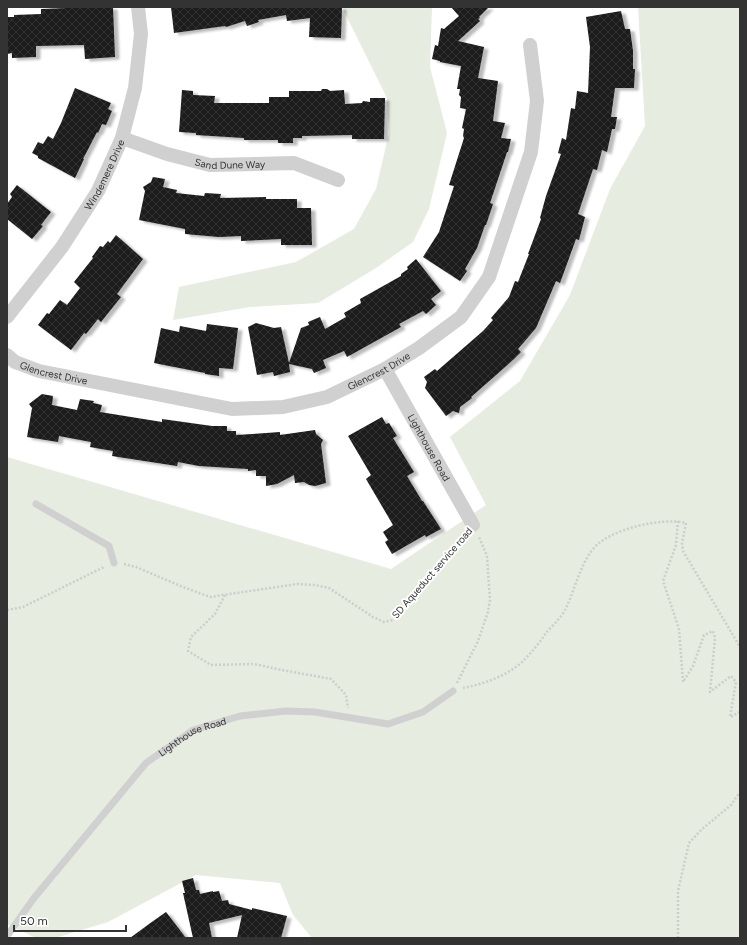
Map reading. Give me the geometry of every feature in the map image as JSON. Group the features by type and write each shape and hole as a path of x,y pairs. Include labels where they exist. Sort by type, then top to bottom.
{"street":[{"name":"Windemere Drive","path":"7,317 62,247 98,191 122,138 135,88 141,34 138,7"},
{"name":"Glencrest Drive","path":"7,356 15,362 39,371 232,409 282,407 327,398 385,369 419,348 461,317 489,277 531,152 537,101 530,45"},
{"name":"Sand Dune Way","path":"122,138 167,154 210,165 294,163 338,180"},
{"name":"Lighthouse Road","path":"385,369 473,525"}],"lane":[{"path":"36,504 109,546 114,563"},
{"name":"Lighthouse Road","path":"7,936 34,898 146,763 193,730 240,716 286,711 315,712 388,724 423,712 453,690"}],"path":[{"path":"678,521 676,546 662,581 679,629 683,682 693,666 704,635 713,631 715,638 710,692 731,676 736,682 730,717 740,712"},
{"path":"453,690 475,686 509,672 525,660 565,610 582,567 594,548 607,538 642,524 678,521 686,523 682,543 683,551 740,647"},
{"name":"SD Aqueduct service road","path":"114,563 136,567 210,597 297,584 315,585 329,588 373,617 384,622 393,620 438,564 473,525 487,556 490,600 488,612 478,641 453,690"},
{"path":"7,610 23,607 76,580 114,563"},
{"path":"225,595 215,614 191,637 188,651 211,665 254,664 331,679 346,695 349,718"},
{"path":"678,938 678,891 689,843 701,830 731,805 740,792"}],"shaded area":[{"path":"342,7 432,7 430,67 447,133 429,209 413,242 376,268 318,303 250,307 173,320 179,287 296,262 354,229 376,189 389,133 387,98"},
{"path":"638,7 740,7 740,938 312,938 293,915 280,883 196,875 108,922 55,938 36,938 7,924 7,457 391,569 486,505 450,437 520,381 570,295 610,189 645,126"}],"building":[{"path":"113,7 115,57 85,59 84,45 36,46 36,57 12,58 12,53 7,54 7,17 14,17 14,15 41,14 41,9"},
{"path":"171,7 342,7 341,38 309,37 310,18 287,21 286,15 258,20 259,22 247,26 245,21 226,27 174,33"},
{"path":"451,7 489,7 479,17 480,18 478,19 480,21 458,41 484,47 478,78 498,81 493,121 505,123 501,138 511,139 508,152 490,203 493,204 486,225 477,248 465,269 467,271 460,281 423,257 439,232 454,186 449,185 464,138 464,129 462,128 466,109 460,108 460,89 457,89 461,66 432,59 435,45 438,46 441,28 444,29 459,16"},
{"path":"621,11 625,29 630,29 633,51 633,69 635,69 634,88 615,88 611,117 617,117 615,129 612,129 607,152 602,150 597,170 593,169 578,214 585,217 579,240 576,239 560,283 556,281 536,328 518,349 521,352 471,397 472,398 460,407 459,413 453,411 446,416 425,388 427,382 424,377 435,369 437,371 483,331 493,320 491,318 509,297 515,281 518,282 541,219 546,196 561,154 558,153 562,138 566,140 571,108 575,109 577,91 588,93 590,47 586,17"},
{"path":"75,88 111,103 108,109 112,111 106,125 102,124 98,133 97,132 75,178 38,158 38,156 32,153 38,142 43,144 48,136 53,139"},
{"path":"322,89 327,89 330,91 344,90 345,104 362,103 363,101 370,102 370,98 385,98 384,139 352,139 352,135 302,136 302,138 293,138 293,143 278,143 278,140 244,140 244,138 196,135 196,133 179,132 182,90 193,91 193,95 215,96 214,103 269,103 269,97 289,97 289,91 321,91"},
{"path":"153,177 165,179 163,187 177,190 176,193 204,196 205,193 221,194 220,198 266,197 266,199 297,199 297,208 311,208 312,245 281,245 281,239 241,241 241,236 219,237 185,234 185,229 139,220 145,191 143,187 151,182"},
{"path":"17,185 51,212 41,225 43,226 32,239 7,219 7,204 12,197 10,194"},
{"path":"116,235 143,259 117,294 121,297 101,322 98,319 86,334 84,333 71,350 38,325 60,300 67,305 80,288 74,282 93,258 92,257 100,246 103,247 108,241 110,243"},
{"path":"416,259 441,291 431,299 436,305 426,314 423,311 399,324 401,327 347,357 344,351 323,360 326,368 314,373 312,369 289,364 290,372 274,376 273,372 257,375 248,327 256,323 274,328 281,327 289,363 301,328 309,325 308,322 320,317 325,329 346,317 344,313 361,303 360,299 401,276 401,274 408,269 407,267"},
{"path":"207,324 238,328 233,369 219,368 219,376 154,363 161,328 179,332 180,326 206,331"},
{"path":"42,394 53,396 52,405 77,410 80,399 94,401 93,403 102,405 100,412 162,422 162,419 212,426 227,426 227,431 236,431 236,435 280,432 280,435 315,430 316,434 323,440 321,444 326,483 315,486 304,482 295,483 294,475 277,484 266,486 266,476 256,476 256,470 248,471 248,469 199,466 178,462 177,466 112,456 113,451 90,447 91,442 59,436 58,442 27,437 32,408 29,404"},
{"path":"382,417 386,424 389,423 397,436 393,438 414,472 407,476 441,529 426,537 425,535 392,554 385,542 388,540 383,532 393,525 366,479 371,475 348,436"},
{"path":"193,878 196,890 199,890 200,894 219,891 222,901 228,900 229,904 252,910 252,908 287,916 281,938 237,938 242,915 209,923 212,938 193,938 183,893 185,893 182,881"},
{"path":"166,912 186,938 130,938 149,924"}]}
